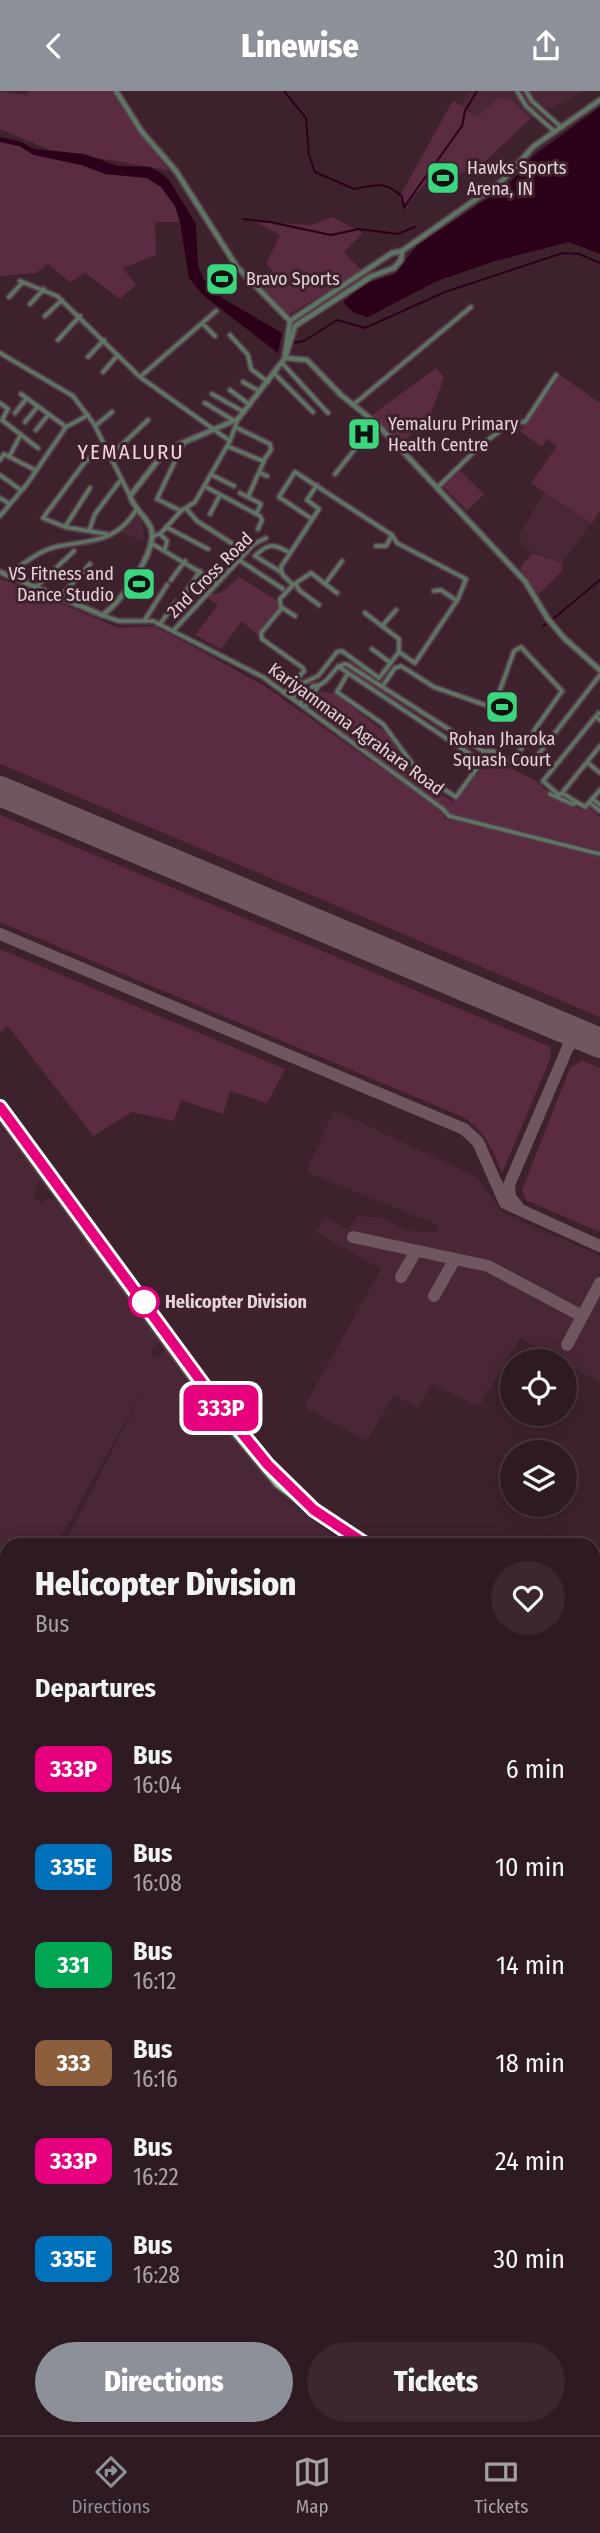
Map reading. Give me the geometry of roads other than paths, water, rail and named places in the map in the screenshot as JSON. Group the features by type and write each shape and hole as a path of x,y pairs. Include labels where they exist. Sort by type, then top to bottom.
{"main road":[{"path":"0,1107 212,1401 282,1482 314,1510 356,1538"},
{"path":"0,1116 277,1485 348,1538"}],"street":[{"path":"116,91 142,132 176,171 237,267 290,321 291,327 284,356 268,382 237,420 184,440 166,450 130,496"},
{"path":"517,91 526,106 556,133"},
{"path":"526,91 532,101 563,128"},
{"path":"290,321 392,253 402,251 502,181 534,146 600,100"},
{"path":"291,327 372,276 394,268 401,260 402,251"},
{"path":"9,297 22,281 44,289 62,300 141,377 230,441"},
{"path":"30,304 44,289"},
{"path":"45,316 62,300"},
{"path":"353,405 471,307"},
{"path":"141,377 216,311"},
{"path":"58,340 80,316"},
{"path":"202,322 215,337"},
{"path":"230,335 248,355 251,369 268,382"},
{"path":"88,357 104,340"},
{"path":"0,353 73,396 88,415 105,445 120,481 152,530 138,573 119,601 102,615"},
{"path":"103,372 118,355"},
{"path":"284,356 307,361 376,423 526,581 548,619 600,673 534,760"},
{"path":"284,356 328,413"},
{"path":"274,373 313,412"},
{"path":"438,487 481,445 512,422 524,422 556,375"},
{"path":"243,382 260,392"},
{"path":"230,390 250,405"},
{"path":"22,394 66,427"},
{"path":"212,394 244,412"},
{"path":"15,413 27,398"},
{"path":"0,403 8,409 1,422 38,448"},
{"path":"205,403 237,420"},
{"path":"25,422 38,405"},
{"path":"94,426 111,412"},
{"path":"36,430 49,414"},
{"path":"0,516 2,510 22,491 66,427 88,415"},
{"path":"110,456 148,420"},
{"path":"151,539 160,534 181,510 195,502 206,487 237,428 237,420"},
{"path":"335,474 376,423"},
{"path":"237,428 270,444 271,450 248,497"},
{"path":"9,457 21,434"},
{"path":"181,510 157,498 184,440"},
{"path":"105,445 85,462 43,517 65,527 107,534"},
{"path":"227,446 264,461"},
{"path":"0,460 4,454 35,470"},
{"path":"259,472 267,476"},
{"path":"312,519 279,496 295,472 392,535 397,543 466,579 457,601 415,663 399,652"},
{"path":"0,475 22,491"},
{"path":"212,475 234,486"},
{"path":"89,531 104,501 120,481"},
{"path":"281,572 290,553 319,509 307,500 317,485"},
{"path":"206,487 256,514 262,520 258,529"},
{"path":"65,527 90,488"},
{"path":"240,493 261,505 256,514"},
{"path":"210,514 220,495"},
{"path":"0,498 10,504"},
{"path":"186,508 197,521 236,546"},
{"path":"7,575 43,552 95,542 125,527 137,509"},
{"path":"166,527 208,549"},
{"path":"160,534 167,541 165,549"},
{"path":"376,546 386,546 392,535"},
{"name":"2nd Cross Road","path":"173,631 254,544 267,538"},
{"path":"151,539 218,583"},
{"path":"290,553 273,544 266,545 256,556 281,572 319,605"},
{"path":"35,588 74,551"},
{"path":"239,560 283,589"},
{"path":"171,580 185,561"},
{"path":"325,584 342,561"},
{"path":"58,598 90,564"},
{"path":"186,592 200,571"},
{"name":"Kariyammana Agrahara Road","path":"0,572 119,621 160,624 263,677 452,817 600,854"},
{"path":"284,693 298,679 303,668 261,636 281,607 280,599 307,573 337,593"},
{"path":"144,621 167,585"},
{"path":"434,591 441,590 457,601"},
{"path":"160,624 176,602"},
{"path":"281,607 295,616"},
{"path":"382,627 396,610"},
{"path":"293,698 301,684 318,676 337,652 342,651 379,678 399,652 399,639 365,613"},
{"path":"338,666 348,665 382,687 483,751 493,751 512,762 562,691 521,647 514,651 495,704 491,707 434,687 401,666 395,668 382,687"},
{"path":"372,649 391,663"},
{"path":"338,666 479,760 480,764 456,797 420,774 383,724 337,692 348,673"},
{"path":"300,704 313,686 327,683 338,666"},
{"path":"298,679 301,684"},
{"path":"306,707 319,685"},
{"path":"600,719 596,716 544,781 559,795 562,793 584,807 600,790"},
{"path":"562,793 600,746"},
{"path":"587,762 600,773"},
{"path":"551,794 572,804 576,803"},
{"path":"591,801 600,805"},
{"path":"591,801 600,811"}],"waterway":[{"path":"284,91 306,118 309,155 315,172 354,189 379,185 390,188 402,197 404,208"},
{"path":"404,207 462,126 465,111 477,91"},
{"path":"243,219 331,235 359,229 398,234 415,227"},
{"path":"293,343 304,341 337,320 365,328 445,292 563,253 579,254 600,263"},
{"path":"553,619 600,580"}],"place":[{"name":"Hawks Sports Arena, IN","path":"443,178"},
{"name":"Bravo Sports","path":"222,279"},
{"name":"Yemaluru Primary Health Centre","path":"364,434"},
{"name":"VS Fitness and Dance Studio","path":"139,584"},
{"name":"Rohan Jharoka Squash Court","path":"502,707"},
{"name":"Helicopter Division","path":"144,1302"}],"district":[{"name":"YEMALURU","path":"131,452"}]}
